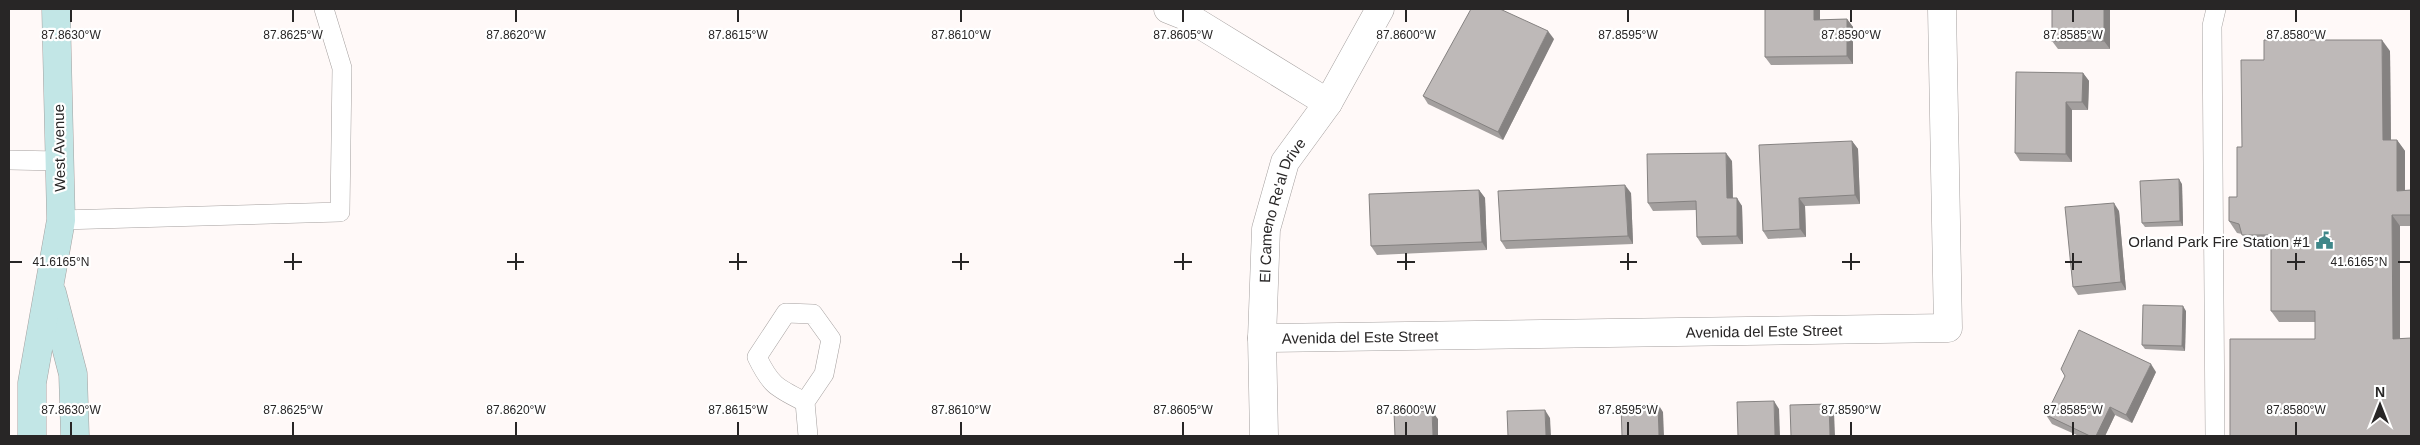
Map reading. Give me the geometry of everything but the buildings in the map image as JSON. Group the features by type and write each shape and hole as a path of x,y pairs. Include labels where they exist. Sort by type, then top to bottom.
{"street":[{"name":"West Avenue","path":"32,436 32,383 61,220 56,9"},
{"path":"1168,9 1188,17 1328,103"},
{"name":"El Cameno Re'al Drive","path":"1264,436 1262,338 1266,229 1285,162 1328,103 1380,9"},
{"name":"Avenida del Este Street","path":"1262,338 1948,328 1942,9"},
{"name":"West Avenue","path":"50,287 73,374 75,436"}],"lane":[{"path":"61,220 340,212 342,68 324,9"},
{"path":"2215,436 2212,26 2216,9"},
{"path":"9,160 59,161"},
{"path":"805,402 768,380 757,356 786,313 813,314 831,339 824,374 805,402 808,436"}],"place":[{"name":"Orland Park Fire Station #1","path":"2324,241"}]}
